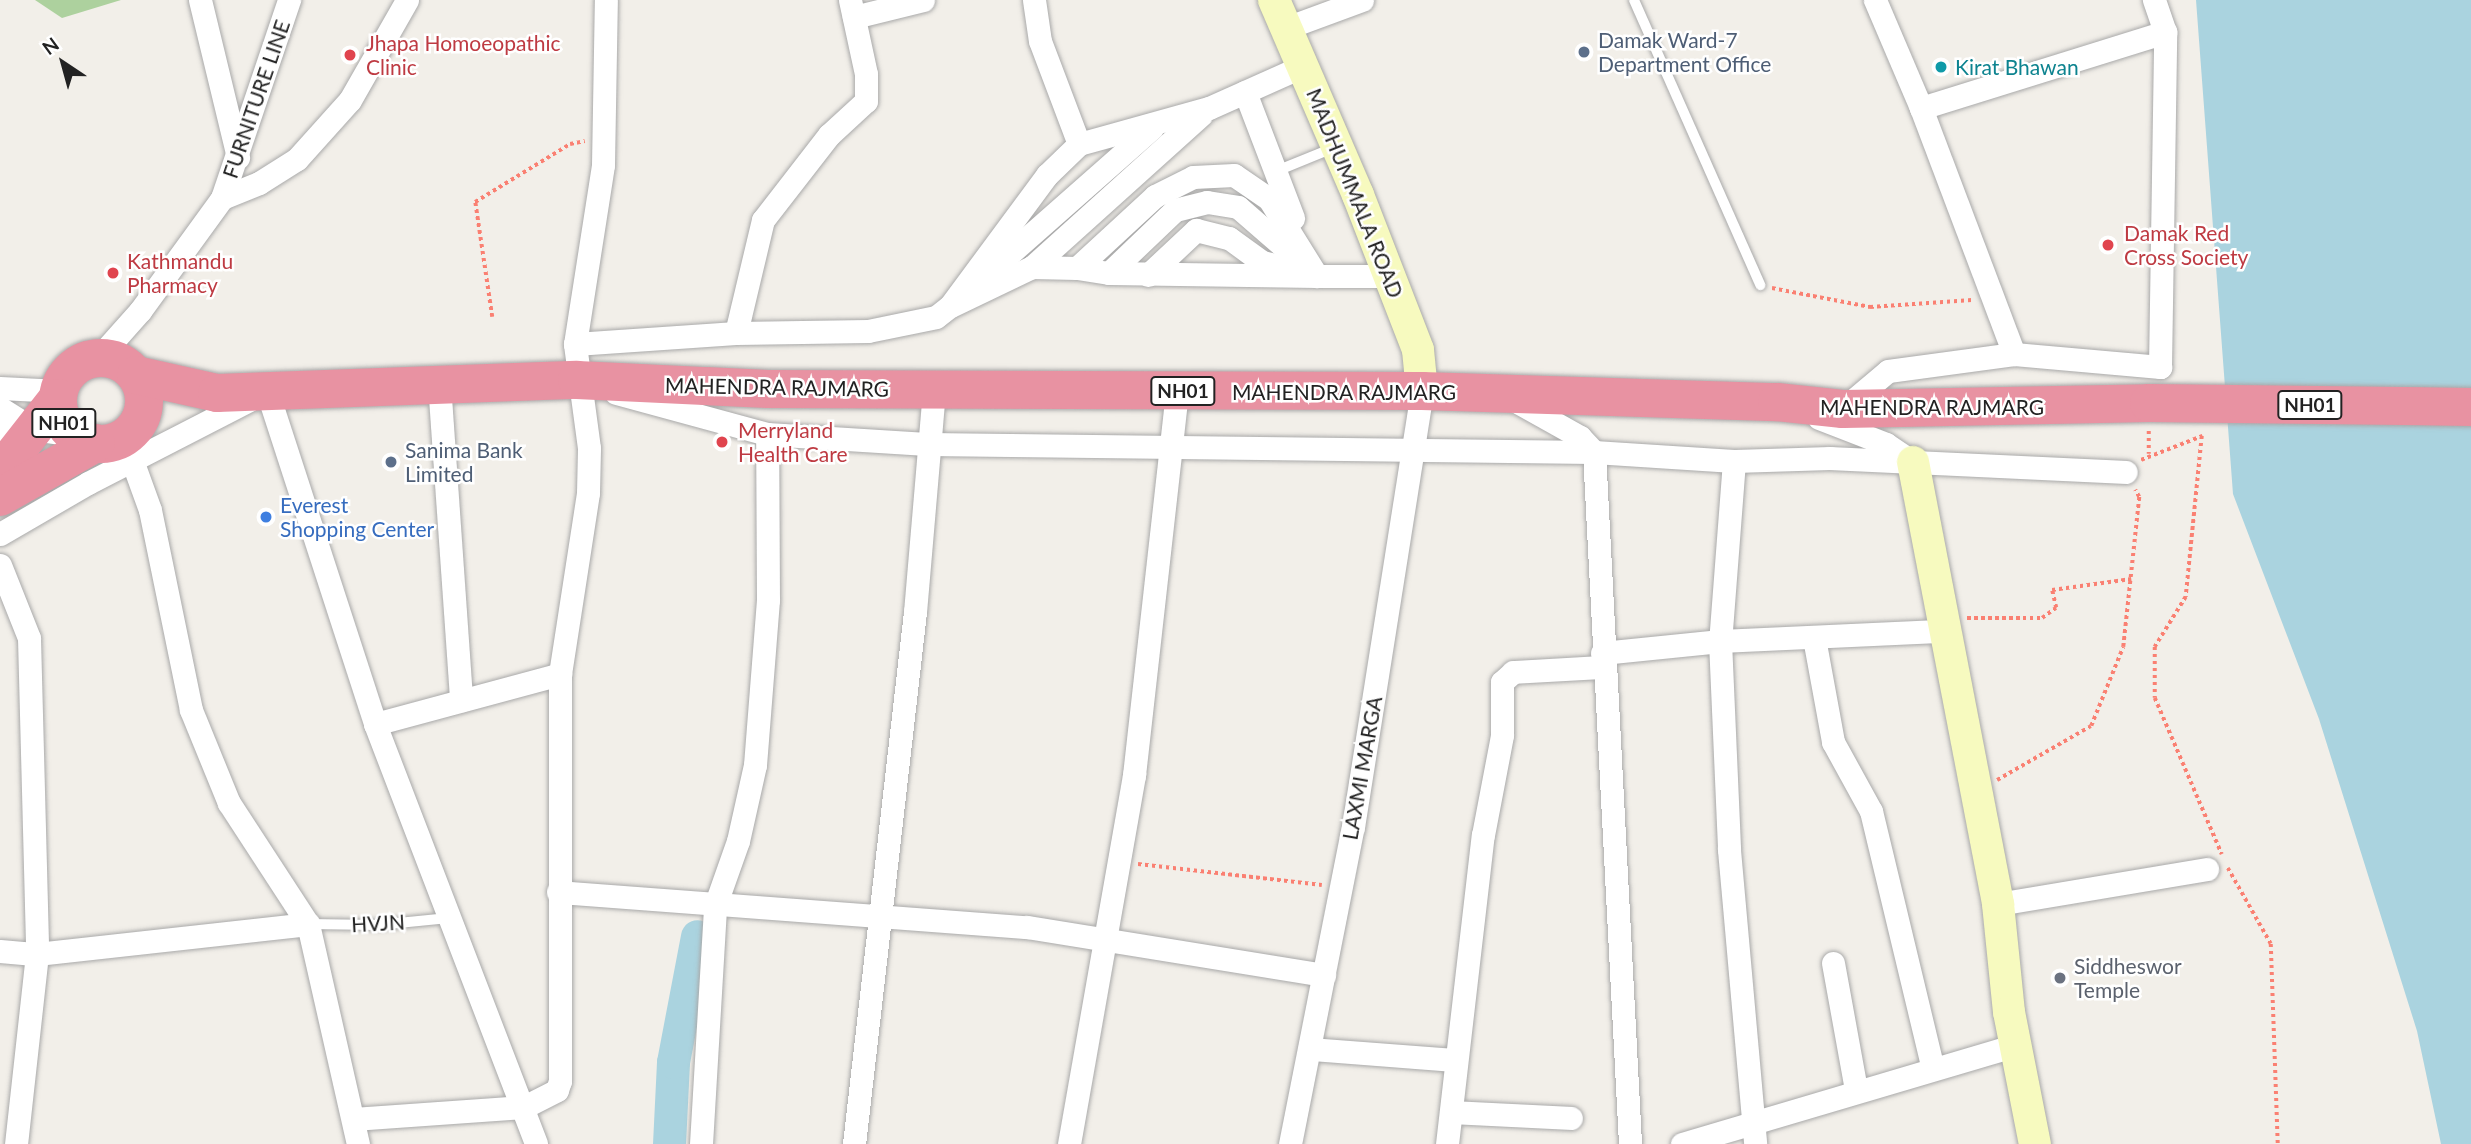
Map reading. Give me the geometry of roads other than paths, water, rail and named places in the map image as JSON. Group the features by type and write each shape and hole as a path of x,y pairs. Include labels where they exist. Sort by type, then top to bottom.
{"highway":[{"name":"NH01","path":"85,439 61,419 59,394 64,378 79,363 99,358 120,362 136,375 217,393"},
{"name":"MAHENDRA RAJMARG","path":"217,393 439,383 576,362 768,389 1422,391 1777,402 1843,409 2149,403 2471,407"},
{"path":"136,375 144,394 143,415"},
{"name":"NH01","path":"0,497 85,439 124,437 143,415 175,410 217,393"},
{"name":"NH01","path":"0,472 11,430 59,394"}],"street":[{"path":"201,0 238,157"},
{"name":"FURNITURE LINE","path":"99,358 139,311 222,198 289,0"},
{"path":"222,198 259,183 297,159 350,100 407,0"},
{"path":"353,1119 523,1107 557,1090 560,1081 558,892 561,674 588,493 589,448 576,362 605,138 606,0"},
{"path":"736,333 763,220 829,135 866,101 866,74 852,8 923,0"},
{"path":"1034,0 1044,54 1079,144"},
{"path":"1280,14 1362,0"},
{"path":"1875,0 1921,108 2014,354"},
{"path":"1843,409 1888,371 2014,354 2160,367 2165,32 2154,0"},
{"name":"MADHUMMALA ROAD","path":"1280,14 1304,66 1418,351 1422,391"},
{"path":"1921,108 2165,32"},
{"path":"950,306 1047,175 1079,144 1154,126 1209,108 1304,66"},
{"path":"1245,92 1274,172 1317,276"},
{"path":"950,306 1032,267 1209,108"},
{"path":"576,362 736,333 868,331 936,317 1154,126"},
{"path":"1077,268 1155,196 1193,177 1234,175 1269,199 1317,276"},
{"path":"1110,273 1175,210 1207,202 1238,207 1317,276"},
{"path":"1148,275 1196,230 1229,238 1262,261 1317,276"},
{"path":"1032,267 1148,275 1389,276"},
{"path":"576,362 675,412 767,433 927,444 1413,452 1594,452 1734,461 1830,458 2126,472"},
{"path":"439,383 461,700"},
{"path":"0,388 59,394"},
{"path":"854,1144 878,915 915,612 927,444 934,390"},
{"path":"0,534 88,482 133,463 267,391 375,724 536,1144"},
{"path":"1069,1144 1134,775 1174,446 1177,391"},
{"name":"LAXMI MARGA","path":"1290,1144 1324,975 1422,391"},
{"path":"1506,395 1580,437 1594,452 1602,660 1630,1144"},
{"path":"1777,402 1886,444 1913,462 1974,793 1998,904 2016,1045 2035,1144"},
{"path":"0,408 11,430 85,439"},
{"path":"701,1144 715,906 738,841 755,765 768,600 767,433"},
{"path":"1734,461 1720,641 1729,850 1755,1144"},
{"path":"133,463 150,510 191,710 229,803 308,924 358,1144"},
{"path":"0,565 29,638 37,954 16,1144"},
{"path":"1447,1144 1452,1112 1453,1060 1466,999 1483,835 1502,735 1502,682 1513,672 1720,641 1814,638 1943,625"},
{"path":"1814,638 1833,742 1871,811 1932,1066"},
{"path":"375,724 561,674"},
{"path":"1998,904 2216,866"},
{"path":"558,892 1027,928 1324,975"},
{"path":"0,951 37,954 308,924"},
{"path":"1833,963 1856,1090"},
{"path":"1682,1144 1932,1066 2016,1045"},
{"path":"1311,1049 1453,1060"},
{"path":"1452,1112 1571,1118"}],"lane":[{"path":"1634,0 1760,285"},
{"path":"1274,172 1335,147"},
{"name":"HVJN","path":"308,924 378,925 449,918"}],"water":[{"path":"2196,0 2471,0 2471,1144 2441,1144 2417,1031 2319,719 2233,494"}],"waterway":[{"path":"669,1144 673,1062 697,936"}],"place":[{"name":"Damak Ward-7 Department Office","path":"1584,52"},
{"name":"Jhapa Homoeopathic Clinic","path":"350,55"},
{"name":"Kirat Bhawan","path":"1941,67"},
{"name":"Damak Red Cross Society","path":"2108,245"},
{"name":"Kathmandu Pharmacy","path":"113,273"},
{"name":"Merryland Health Care","path":"722,442"},
{"name":"Sanima Bank Limited","path":"391,462"},
{"name":"Everest Shopping Center","path":"266,517"},
{"name":"Siddheswor Temple","path":"2060,978"}]}
